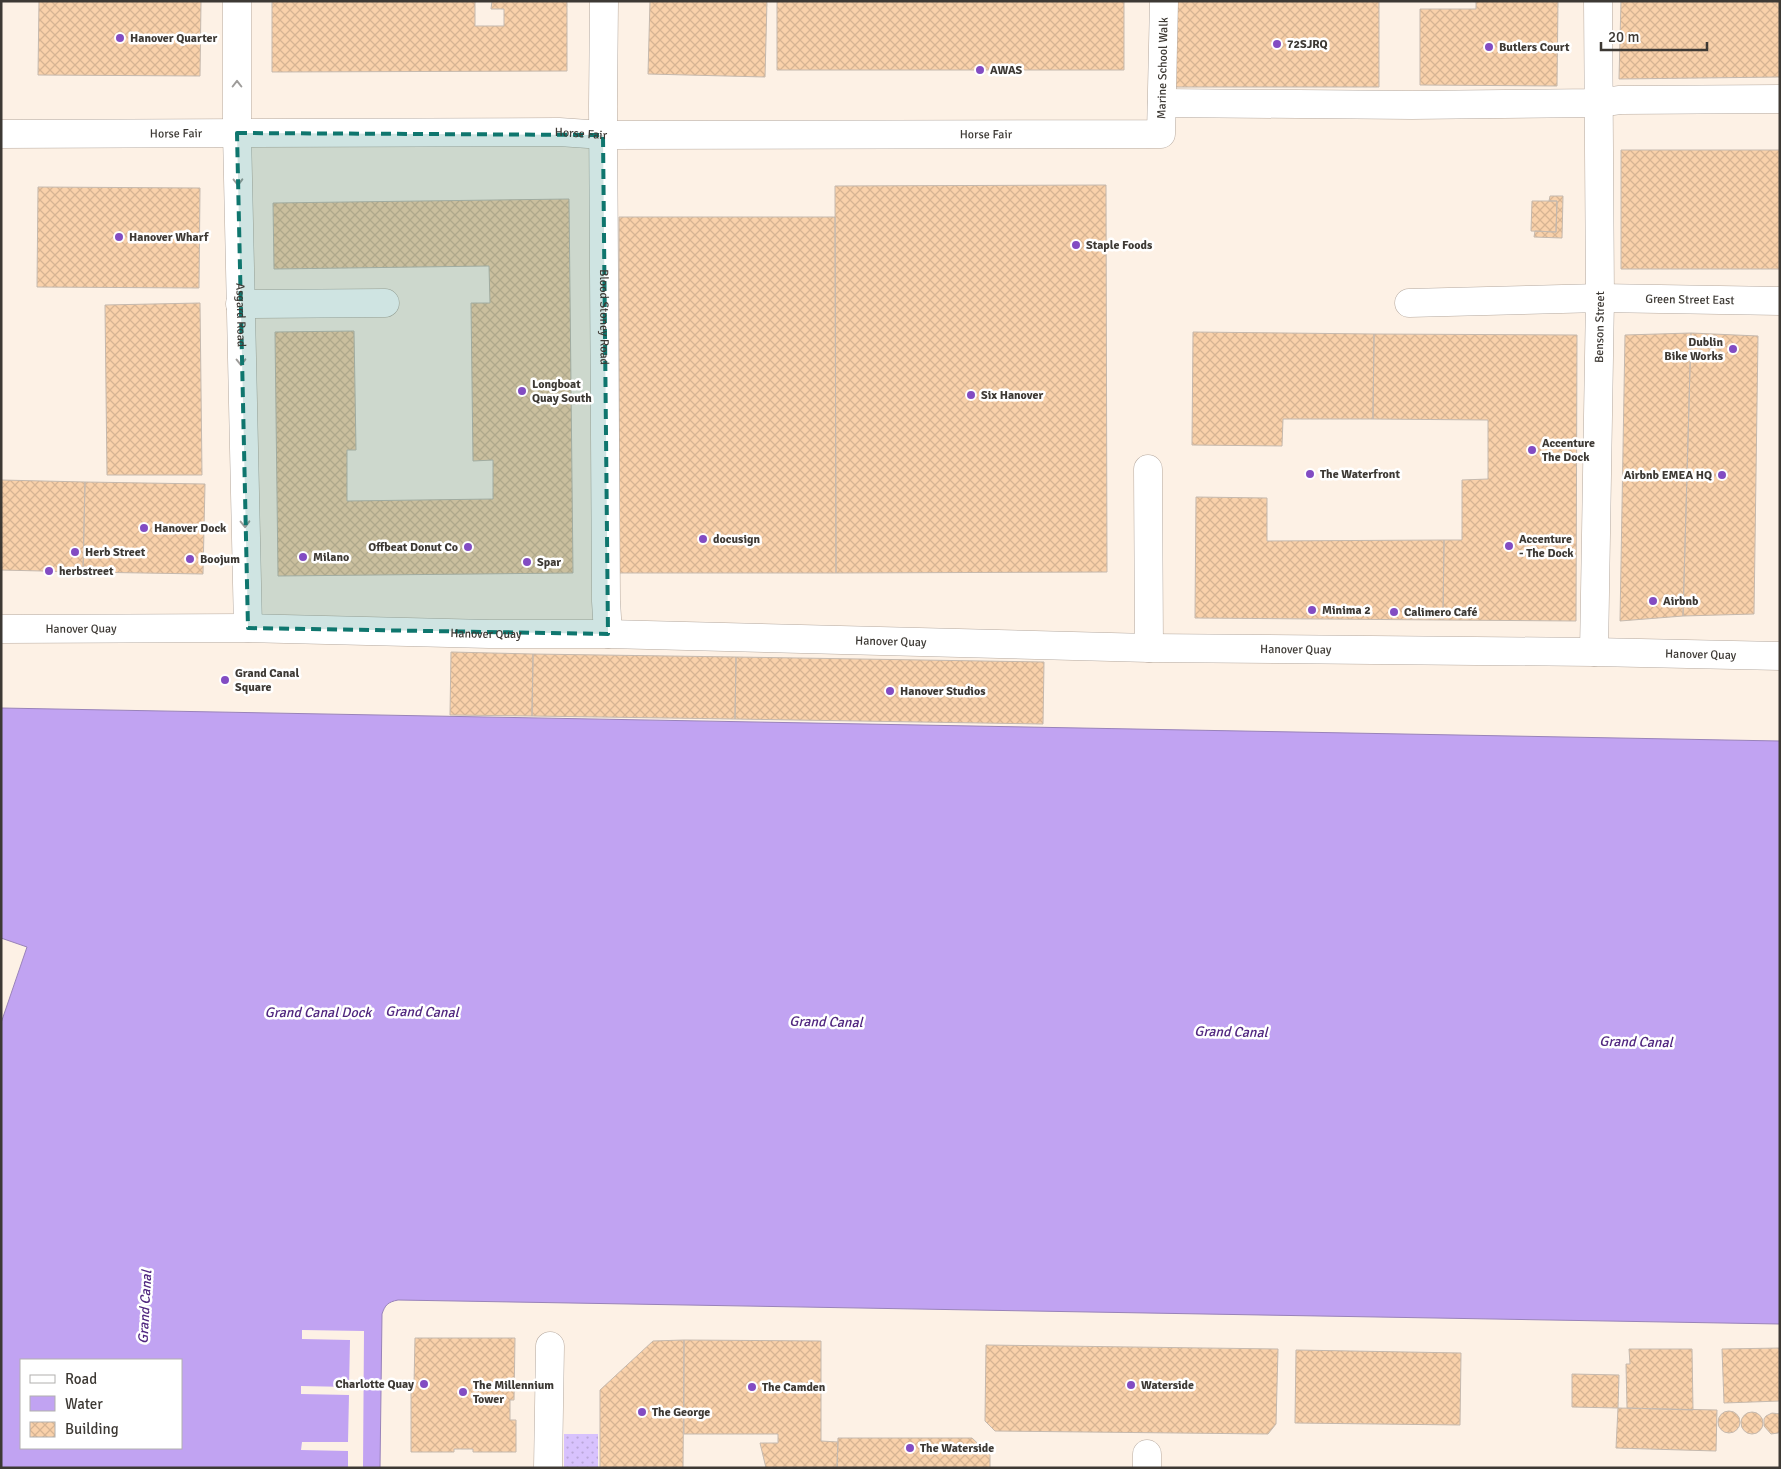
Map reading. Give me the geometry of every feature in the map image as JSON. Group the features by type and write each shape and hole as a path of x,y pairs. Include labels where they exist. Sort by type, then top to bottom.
{"street":[{"name":"Asgard Road","path":"236,1 240,304 248,628"},
{"name":"Blood Stoney Road","path":"604,1 603,135 606,601 608,634"},
{"name":"Marine School Walk","path":"1161,134 1164,1"},
{"name":"Benson Street","path":"1594,652 1600,298 1597,103 1598,1"},
{"path":"1162,103 1412,105 1597,103 1620,100 1780,99"},
{"name":"Horse Fair","path":"1,134 559,132 603,135 1161,134"},
{"name":"Green Street East","path":"1410,303 1600,298 1780,301"},
{"path":"240,304 385,303"},
{"path":"1148,469 1149,648"},
{"name":"Hanover Quay","path":"1,629 248,628 489,634 608,634 1149,648 1594,652 1780,656"},
{"path":"548,1468 550,1346"}],"highlighted area":[{"path":"237,133 603,135 608,634 248,628"}],"shaded area":[{"path":"564,1434 598,1434 598,1468 564,1468"}],"water":[{"name":"Grand Canal Dock","path":"1,708 1780,741 1780,1324 398,1300 387,1304 382,1314 380,1468 1,1468 1,1023 27,947 1,938"}],"pier":[{"path":"302,1330 364,1331 363,1468 348,1468 348,1451 301,1450 302,1442 348,1442 349,1395 301,1394 301,1386 349,1387 350,1340 302,1339"}],"building":[{"name":"Hanover Quarter","path":"39,1 201,1 200,76 38,75"},
{"path":"272,1 475,1 475,26 504,26 504,9 491,9 492,1 567,1 567,71 272,72"},
{"path":"650,1 767,1 765,77 648,74"},
{"path":"777,1 1124,1 1124,70 777,70"},
{"name":"72SJRQ","path":"1175,1 1379,1 1379,87 1175,87"},
{"name":"Butlers Court","path":"1476,1 1558,1 1557,86 1420,85 1420,9 1476,9"},
{"path":"1621,1 1780,1 1780,77 1619,79"},
{"path":"1621,150 1780,150 1780,269 1621,269"},
{"name":"Six Hanover","path":"1106,185 1107,572 836,573 835,186"},
{"name":"Hanover Wharf","path":"38,187 200,188 199,288 37,287"},
{"path":"1550,196 1563,196 1562,238 1534,237 1535,231 1556,232 1557,201 1549,201"},
{"name":"Longboat Quay South","path":"569,199 573,573 278,576 275,332 354,331 356,450 347,450 347,501 493,499 493,460 473,461 471,303 490,303 489,266 274,269 273,203"},
{"path":"1532,201 1557,201 1556,232 1531,231"},
{"path":"619,217 835,217 836,573 619,573"},
{"path":"200,303 202,475 107,475 105,305"},
{"path":"1193,332 1374,334 1373,419 1283,419 1282,446 1192,445"},
{"name":"Airbnb EMEA HQ","path":"1691,333 1758,336 1754,614 1683,616"},
{"path":"1691,333 1683,616 1620,621 1625,335"},
{"name":"Accenture The Dock","path":"1374,334 1577,335 1576,621 1443,620 1444,540 1462,540 1462,480 1488,479 1488,420 1373,419"},
{"path":"1,480 85,482 83,572 1,570"},
{"name":"Hanover Dock","path":"85,482 205,484 203,574 83,572"},
{"path":"1196,497 1267,498 1267,541 1444,540 1443,620 1195,618"},
{"path":"451,652 533,654 532,716 450,715"},
{"path":"533,654 736,657 735,719 532,716"},
{"name":"Hanover Studios","path":"736,657 1044,662 1043,724 735,719"},
{"name":"The Millennium Tower","path":"415,1338 515,1338 514,1400 510,1400 510,1420 516,1420 516,1452 473,1452 473,1449 454,1449 454,1452 411,1452 411,1385 414,1385"},
{"name":"The George","path":"684,1340 683,1468 600,1468 600,1390 653,1341"},
{"name":"The Camden","path":"684,1340 821,1341 821,1441 838,1442 837,1468 766,1468 760,1443 778,1443 778,1434 684,1434"},
{"name":"Waterside","path":"986,1345 1278,1349 1276,1424 1268,1434 995,1431 985,1421"},
{"path":"1780,1348 1780,1401 1724,1403 1722,1349"},
{"path":"1629,1349 1692,1349 1693,1410 1627,1408 1626,1364 1630,1364"},
{"path":"1296,1350 1461,1353 1460,1425 1295,1423"},
{"path":"1572,1374 1619,1375 1618,1408 1572,1407"},
{"path":"1618,1408 1717,1410 1716,1451 1616,1448"},
{"path":"1729,1411 1737,1414 1740,1422 1737,1430 1729,1433 1721,1430 1718,1422 1721,1414"},
{"path":"1752,1412 1760,1415 1763,1423 1760,1431 1752,1434 1744,1431 1741,1423 1744,1415"},
{"path":"1772,1413 1780,1414 1780,1432 1771,1434 1764,1426 1764,1419"},
{"name":"The Waterside","path":"838,1438 972,1438 990,1455 990,1468 837,1468"}],"place":[{"name":"Hanover Quarter","path":"120,38"},
{"name":"72SJRQ","path":"1277,44"},
{"name":"Butlers Court","path":"1489,47"},
{"name":"AWAS","path":"980,70"},
{"name":"Hanover Wharf","path":"119,237"},
{"name":"Staple Foods","path":"1076,245"},
{"name":"Dublin Bike Works","path":"1733,349"},
{"name":"Longboat Quay South","path":"522,391"},
{"name":"Six Hanover","path":"971,395"},
{"name":"Accenture The Dock","path":"1532,450"},
{"name":"The Waterfront","path":"1310,474"},
{"name":"Airbnb EMEA HQ","path":"1722,475"},
{"name":"Hanover Dock","path":"144,528"},
{"name":"docusign","path":"703,539"},
{"name":"Accenture - The Dock","path":"1509,546"},
{"name":"Offbeat Donut Co","path":"468,547"},
{"name":"Herb Street","path":"75,552"},
{"name":"Milano","path":"303,557"},
{"name":"Boojum","path":"190,559"},
{"name":"Spar","path":"527,562"},
{"name":"herbstreet","path":"49,571"},
{"name":"Airbnb","path":"1653,601"},
{"name":"Minima 2","path":"1312,610"},
{"name":"Calimero Café","path":"1394,612"},
{"name":"Grand Canal Square","path":"225,680"},
{"name":"Hanover Studios","path":"890,691"},
{"name":"Charlotte Quay","path":"424,1384"},
{"name":"Waterside","path":"1131,1385"},
{"name":"The Camden","path":"752,1387"},
{"name":"The Millennium Tower","path":"463,1392"},
{"name":"The George","path":"642,1412"},
{"name":"The Waterside","path":"910,1448"}],"water label":[{"name":"Grand Canal","path":"422,1012"},
{"name":"Grand Canal","path":"826,1022"},
{"name":"Grand Canal","path":"1231,1032"},
{"name":"Grand Canal","path":"1636,1042"},
{"name":"Grand Canal","path":"145,1307"}]}
